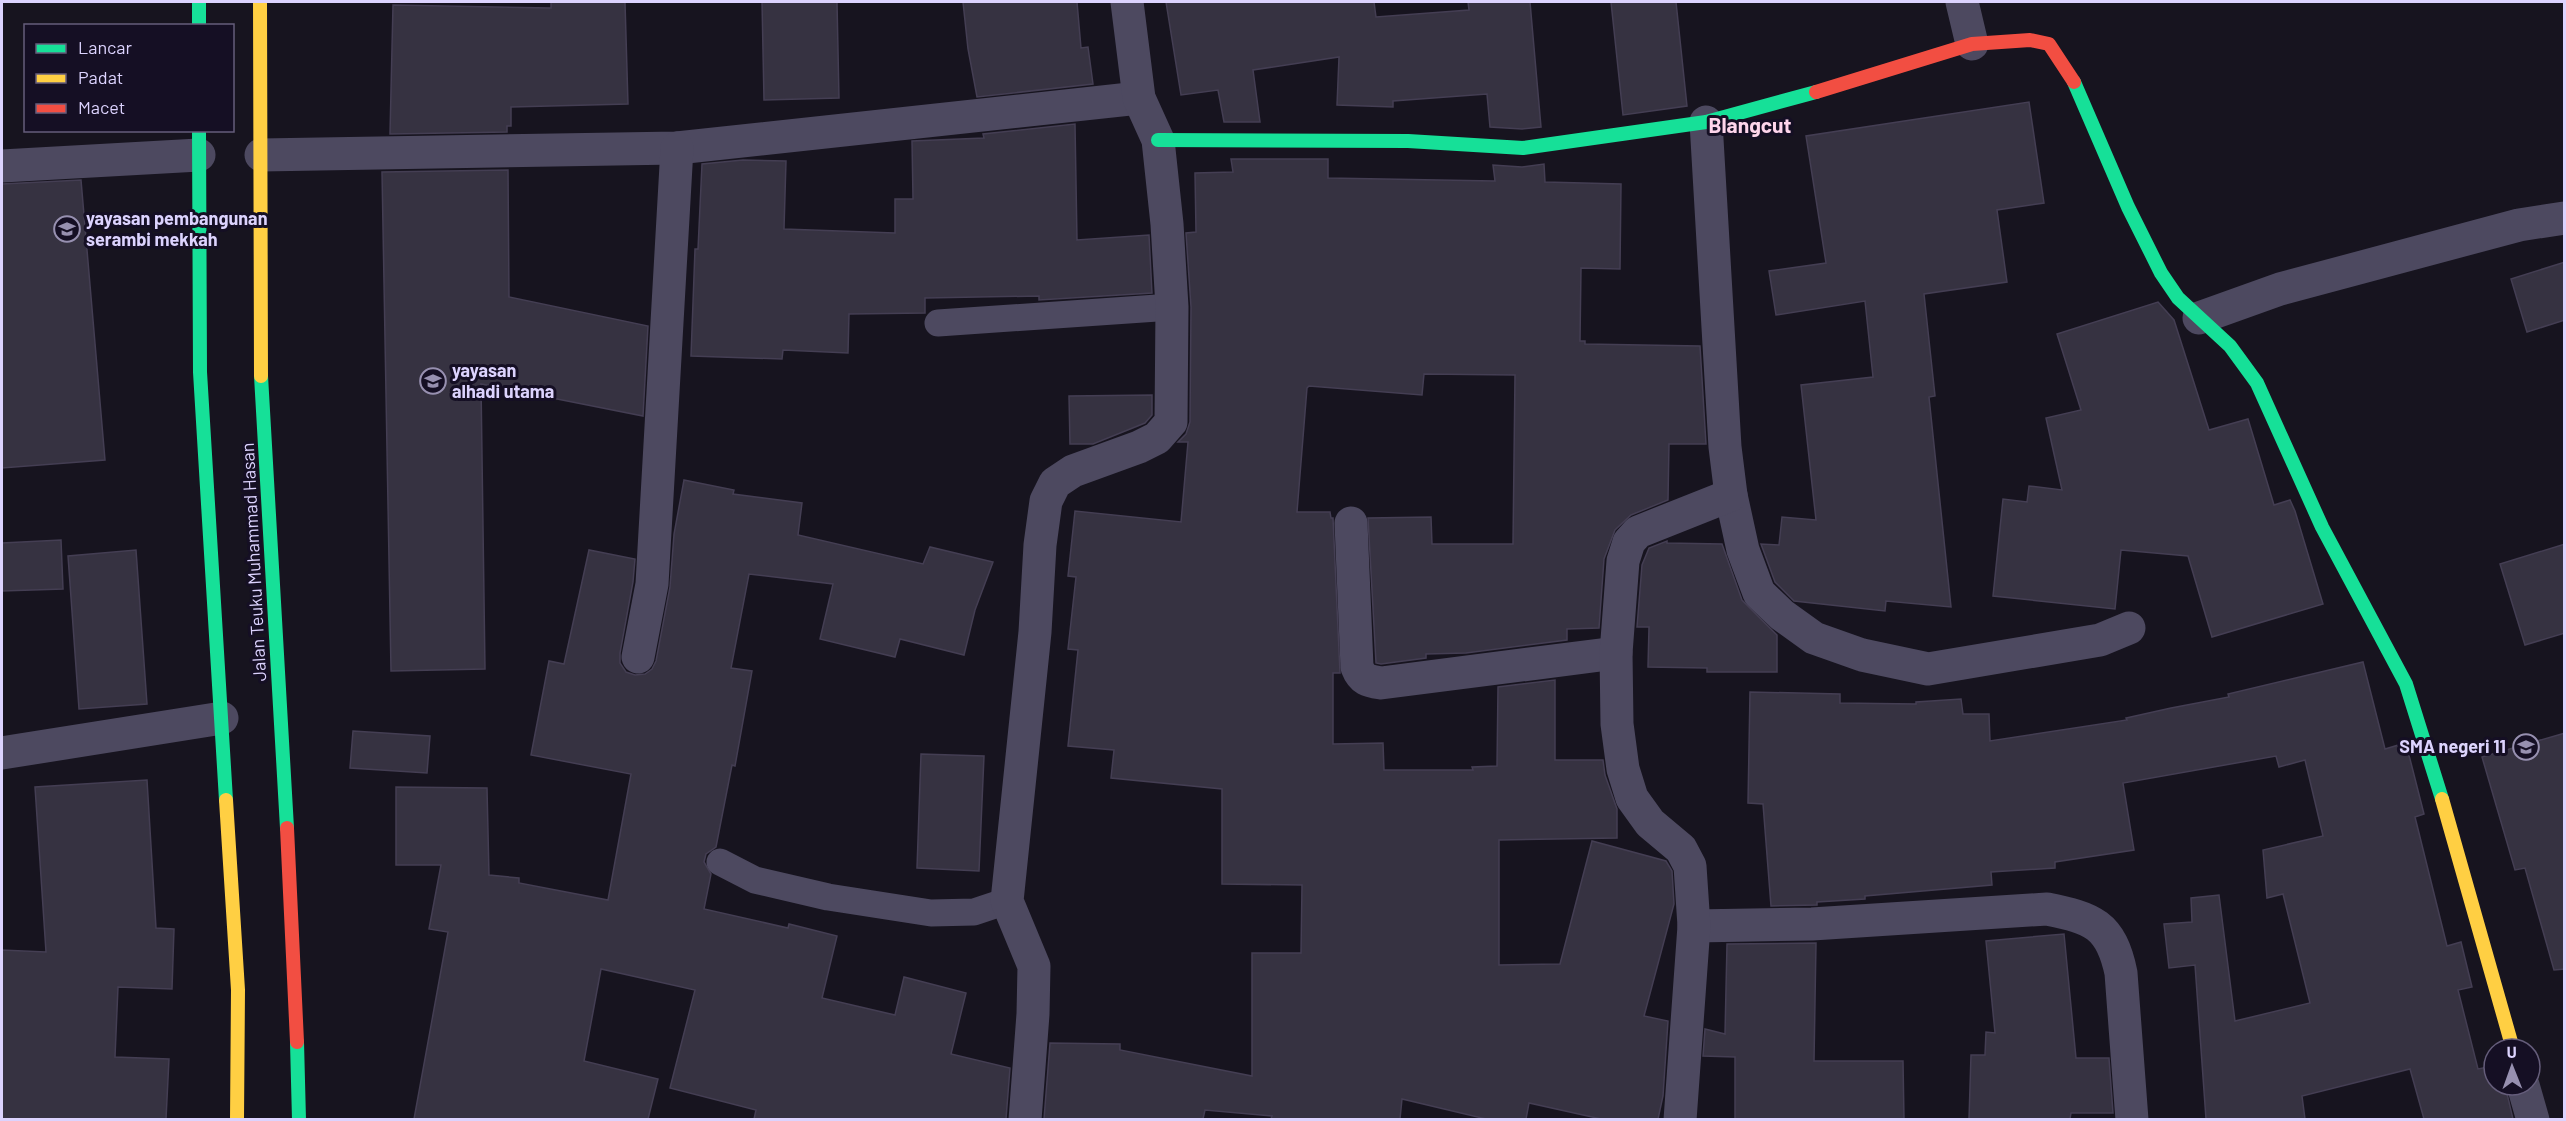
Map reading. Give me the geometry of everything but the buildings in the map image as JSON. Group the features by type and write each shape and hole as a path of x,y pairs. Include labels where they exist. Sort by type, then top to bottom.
{"main road":[{"path":"199,2 199,24"},
{"name":"Jalan Teuku Muhammad Hasan","path":"260,2 261,379 296,974 299,1119"},
{"path":"1158,140 1408,141 1523,148 1706,122 1802,97 1972,44 2030,40 2049,44 2071,75 2128,207 2161,273 2178,298 2230,346 2257,383 2322,527 2406,684 2430,759 2510,1037"},
{"path":"199,142 200,372 238,990 237,1119"}],"street":[{"path":"1025,1119 1033,1014 1034,966 1007,901 1046,501 1055,483 1072,471 1139,447 1157,438 1171,422 1172,307 1167,224 1158,140 1139,98 1127,2"},
{"path":"1962,2 1972,44"},
{"path":"261,155 676,148 1139,98"},
{"path":"1706,122 1725,447 1731,495 1743,550 1759,593 1782,615 1814,638 1862,654 1928,669 2100,640 2129,628"},
{"path":"2,166 199,142"},
{"path":"638,657 652,584 676,148"},
{"path":"2199,318 2280,289 2519,225 2565,218"},
{"path":"1680,1119 1694,926 1690,866 1681,849 1650,823 1632,798 1623,769 1617,724 1616,653 1623,561 1629,542 1638,531 1731,495"},
{"path":"1351,522 1357,667 1360,676 1366,681 1381,683 1616,653"},
{"path":"2,753 222,718"},
{"path":"1694,926 1812,924 2047,909 2083,916 2102,930 2116,952 2121,973 2132,1119"},
{"path":"2527,1097 2533,1119"}],"lane":[{"path":"938,323 1172,307"},
{"path":"720,862 732,866 743,875 765,882 828,897 931,913 974,912 1007,901"}],"traffic: fast":[{"path":"199,2 199,24"},
{"path":"2074,82 2128,207 2161,273 2178,298 2230,346 2257,383 2322,527 2406,684 2442,799"},
{"path":"1158,140 1408,141 1523,148 1706,122 1816,92"},
{"path":"199,132 200,372 226,800"},
{"path":"261,376 287,828"},
{"path":"297,1042 299,1120"}],"traffic: slow":[{"path":"260,2 261,376"},
{"path":"2442,799 2510,1037"},
{"path":"226,800 238,990 237,1120"}],"traffic: jam":[{"path":"1816,92 1972,44 2030,40 2049,44 2074,82"},
{"path":"287,828 297,1042"}],"place":[{"name":"yayasan pembangunan serambi mekkah","path":"67,229"},
{"name":"yayasan alhadi utama","path":"433,381"},
{"name":"SMA negeri 11","path":"2526,747"}],"district":[{"name":"Blangcut","path":"1750,126"}]}
